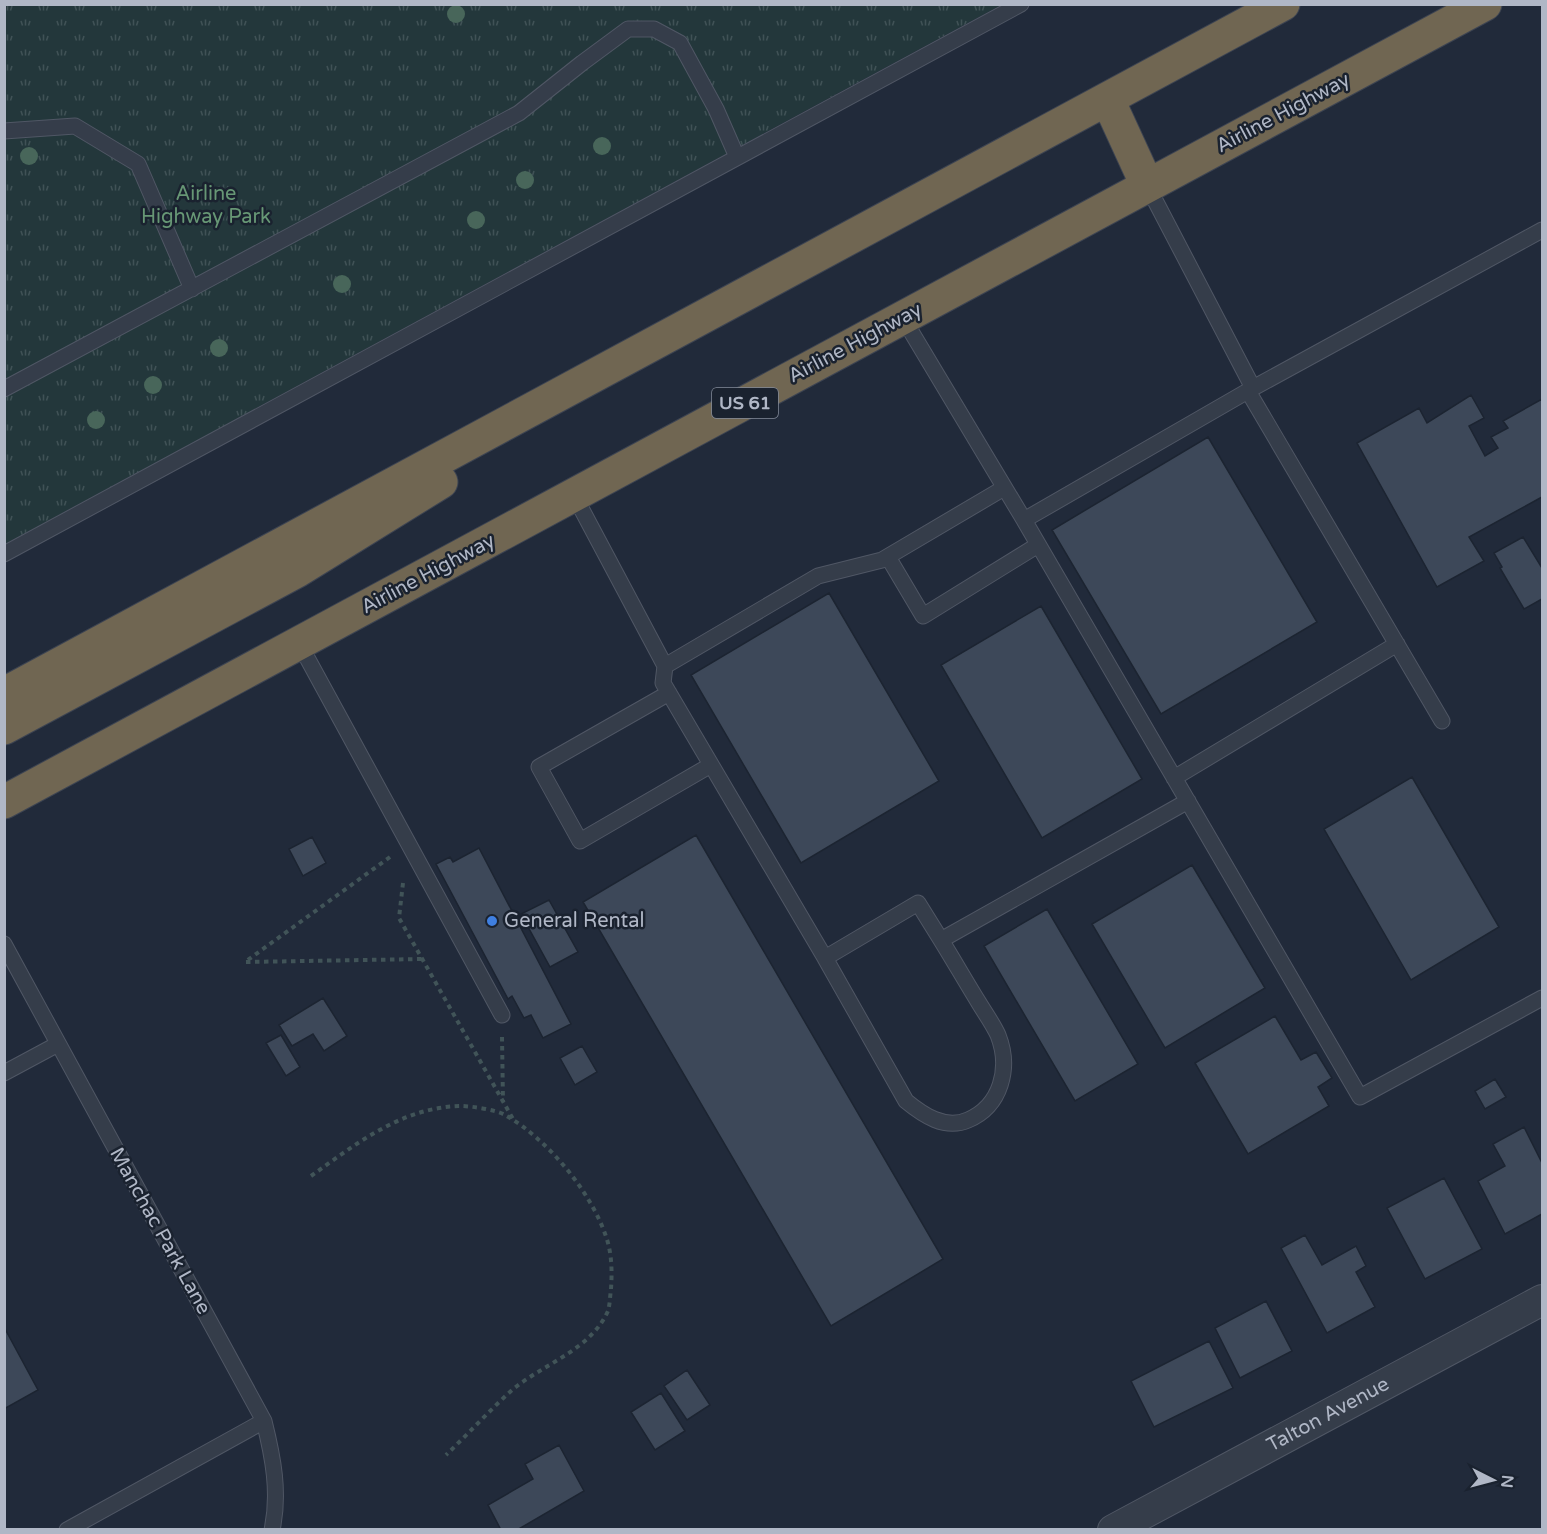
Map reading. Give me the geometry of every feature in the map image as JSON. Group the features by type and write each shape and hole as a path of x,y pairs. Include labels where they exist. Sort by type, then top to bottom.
{"highway":[{"path":"4,694 1283,4"},
{"name":"Airline Highway","path":"4,802 1485,4"},
{"path":"1108,100 1147,185"},
{"path":"4,728 297,571 496,449 697,321"}],"street":[{"name":"Talton Avenue","path":"1113,1530 1542,1300"}],"lane":[{"path":"4,554 1021,4"},
{"path":"4,389 519,113 628,29 654,29 680,43 716,109 737,157"},
{"path":"4,131 75,126 138,164 192,289"},
{"path":"1147,185 1250,390 1442,721"},
{"path":"1024,520 1250,390 1542,230"},
{"path":"903,318 1024,520 1360,1097 1542,998"},
{"path":"665,666 818,576 882,561 1004,488"},
{"path":"574,495 665,666 663,683 825,958 906,1101 921,1114 939,1122 962,1123 976,1117 991,1105 998,1092 1004,1058 998,1034 918,903 825,958"},
{"path":"888,557 923,616 1038,545"},
{"path":"299,643 502,1015"},
{"path":"1174,778 1397,644"},
{"path":"669,693 539,767 580,841 711,765"},
{"path":"941,940 1188,801"},
{"name":"Manchac Park Lane","path":"4,944 264,1421 273,1454 277,1508 272,1530"},
{"path":"4,1073 58,1044"},
{"path":"67,1530 264,1421"}],"path":[{"path":"408,844 399,918 514,1121"},
{"path":"408,844 245,962 423,959"},
{"path":"502,1015 503,1102"},
{"path":"311,1176 374,1132 408,1117 441,1107 464,1106 503,1113 542,1142 571,1175 594,1209 609,1244 612,1275 609,1309 598,1328 580,1345 513,1390 446,1455"}],"green space":[{"name":"Airline Highway Park","path":"5,5 1001,5 5,544"}],"building":[{"path":"1471,395 1484,418 1469,426 1485,456 1498,448 1491,437 1508,428 1503,421 1542,399 1542,497 1469,537 1484,561 1437,587 1357,443 1419,408 1427,423"},
{"path":"1208,437 1317,622 1161,714 1052,530"},
{"path":"1523,537 1542,568 1542,599 1524,609 1494,553"},
{"path":"829,593 939,781 801,863 691,675"},
{"path":"1041,606 1142,779 1042,838 941,665"},
{"path":"1412,777 1499,927 1411,980 1324,829"},
{"path":"696,835 943,1259 831,1326 583,902"},
{"path":"312,837 326,863 303,876 289,849"},
{"name":"General Rental","path":"479,848 571,1024 543,1038 531,1015 524,1018 512,996 508,999 436,864 450,857 453,862"},
{"path":"1192,865 1265,988 1165,1048 1092,924"},
{"path":"549,900 578,952 550,967 521,914"},
{"path":"1047,909 1138,1064 1075,1101 984,946"},
{"path":"323,998 347,1036 324,1051 313,1034 292,1046 279,1025"},
{"path":"1275,1016 1301,1060 1316,1052 1332,1078 1318,1087 1329,1106 1248,1154 1195,1063"},
{"path":"281,1035 300,1067 286,1076 266,1043"},
{"path":"582,1046 597,1072 575,1085 560,1058"},
{"path":"1495,1079 1506,1097 1485,1109 1475,1091"},
{"path":"1524,1127 1542,1163 1542,1214 1505,1234 1478,1181 1505,1166 1493,1144"},
{"path":"1444,1178 1482,1249 1425,1279 1387,1208"},
{"path":"1305,1235 1322,1265 1356,1246 1366,1266 1356,1272 1375,1307 1327,1333 1281,1248"},
{"path":"1266,1301 1292,1351 1240,1378 1215,1328"},
{"path":"4,1327 38,1390 4,1409"},
{"path":"1209,1341 1233,1388 1154,1427 1131,1381"},
{"path":"687,1370 710,1405 687,1420 664,1386"},
{"path":"661,1393 685,1431 655,1450 631,1412"},
{"path":"559,1445 584,1491 517,1530 501,1530 488,1505 533,1479 525,1464"}],"place":[{"name":"General Rental","path":"492,921"}]}
